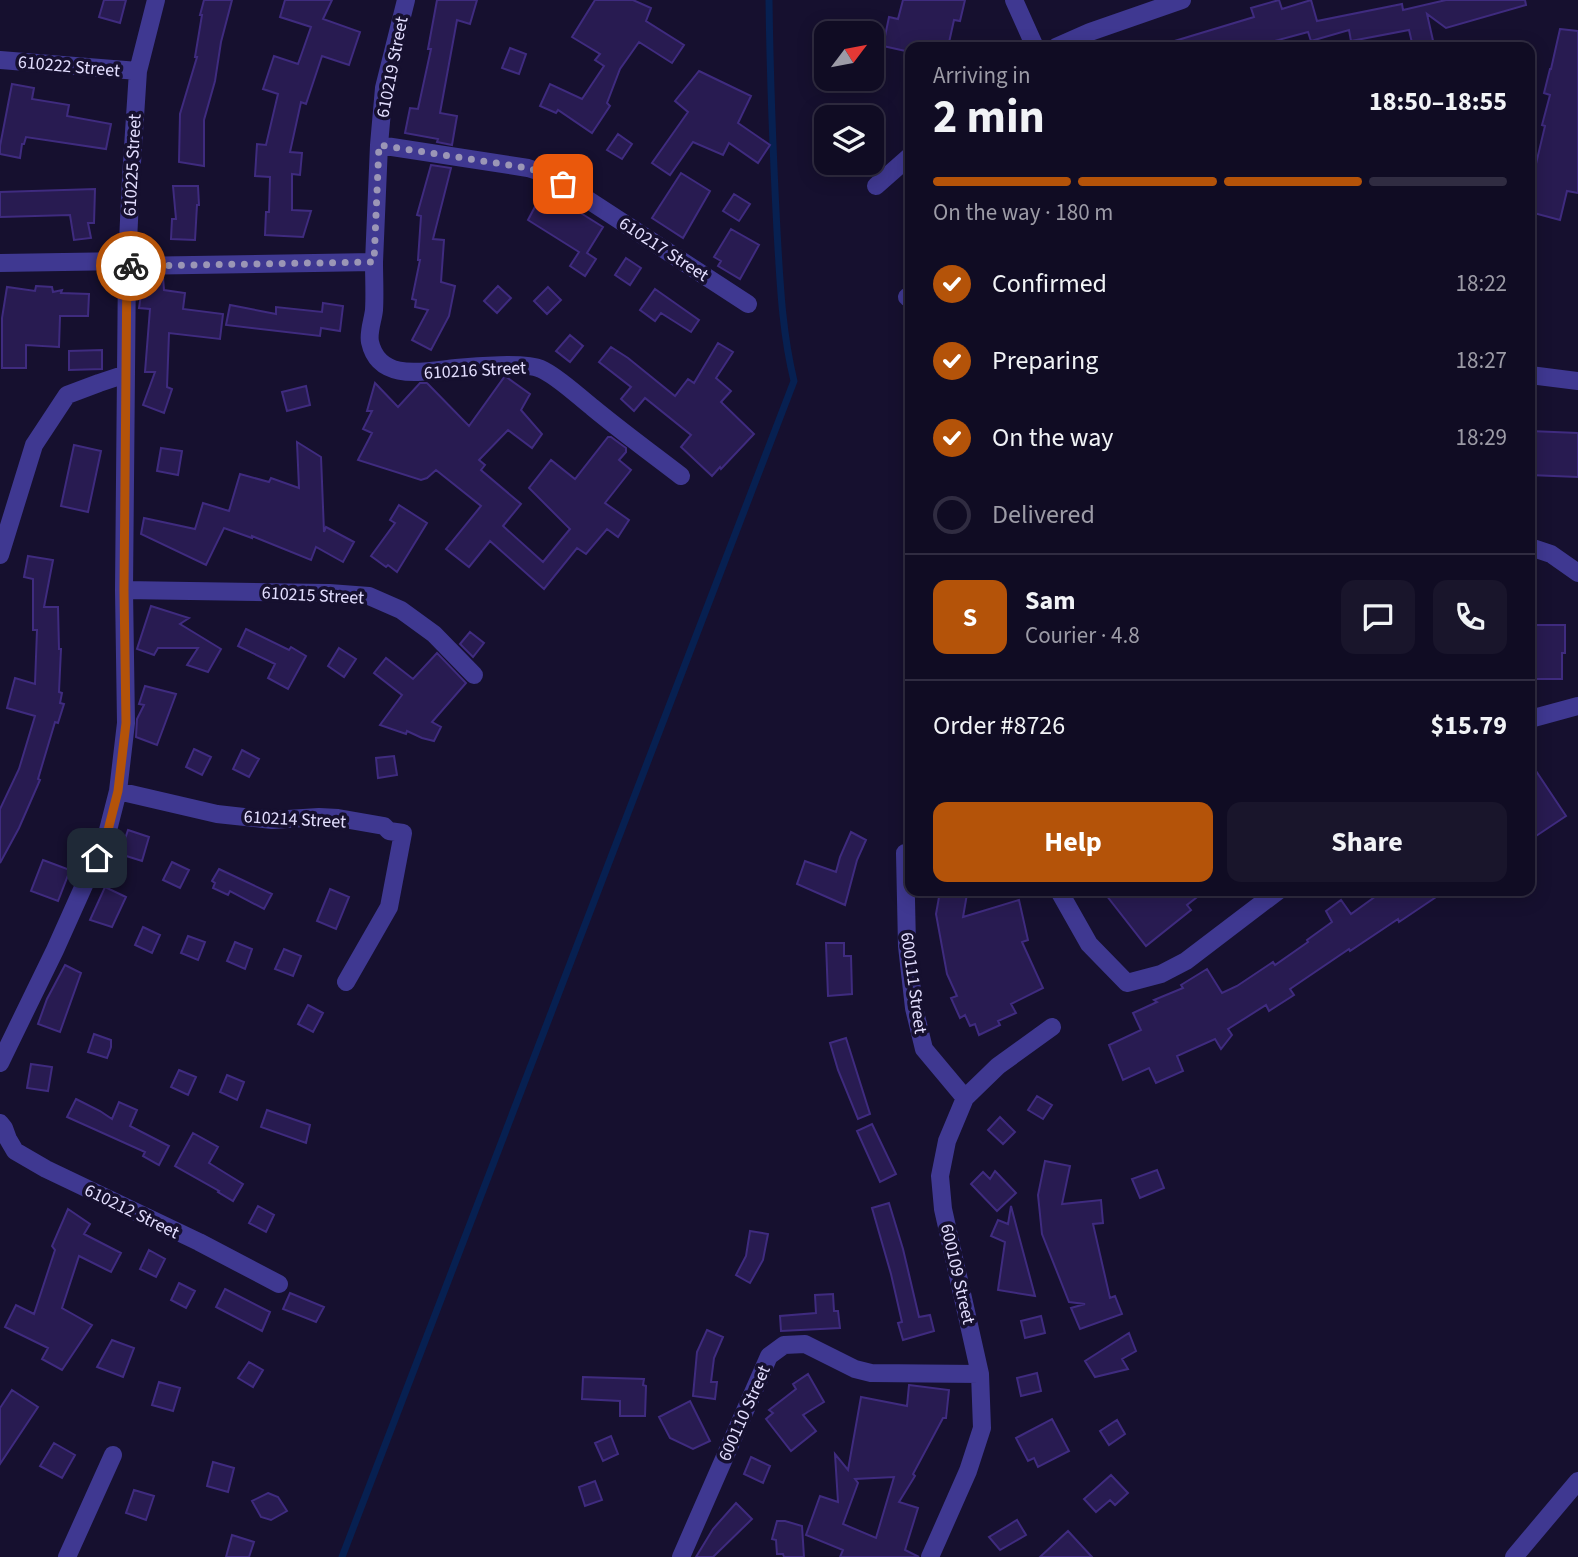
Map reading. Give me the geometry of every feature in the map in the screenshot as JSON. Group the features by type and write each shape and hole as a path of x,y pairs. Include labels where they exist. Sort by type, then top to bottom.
{"street":[{"name":"610225 Street","path":"0,1063 107,834 118,791 126,723 124,590 127,261 138,71 156,0"},
{"name":"610219 Street","path":"374,262 384,89 406,0"},
{"path":"1014,0 1033,42"},
{"path":"1067,42 1182,0"},
{"name":"610222 Street","path":"0,60 138,71"},
{"name":"610217 Street","path":"379,145 528,168 550,175 748,304"},
{"path":"876,186 905,160"},
{"path":"0,262 127,261 130,266 374,262"},
{"name":"610216 Street","path":"374,262 374,309 369,338 373,353 382,363 393,369 412,373 512,366 541,369 681,476"},
{"path":"0,555 34,445 67,395 126,374"},
{"path":"1535,376 1578,381"},
{"path":"1535,549 1551,554 1578,573"},
{"name":"610215 Street","path":"124,590 369,596 401,610 434,634 474,675"},
{"path":"1535,718 1578,706"},
{"name":"610214 Street","path":"118,791 217,814 272,820 338,818 384,826 390,831 403,833 389,907 346,982"},
{"name":"600111 Street","path":"906,896 907,946 914,1009 924,1049 965,1098"},
{"path":"1062,896 1089,944 1127,983 1161,974 1186,961 1271,896"},
{"name":"600109 Street","path":"930,1557 968,1471 982,1428 980,1374 943,1209 940,1176 947,1141 965,1098 998,1066 1052,1027"},
{"name":"610212 Street","path":"0,1123 15,1151 46,1169 279,1284"},
{"name":"600110 Street","path":"681,1557 769,1356 784,1345 805,1344 871,1373 980,1374"},
{"path":"67,1557 113,1455"},
{"path":"1514,1557 1578,1480"}],"building":[{"path":"104,0 126,0 120,23 99,17"},
{"path":"204,0 232,0 204,120 204,166 179,162 180,114 197,57 200,15"},
{"path":"285,0 332,0 323,19 360,32 349,65 322,56 306,104 301,102 290,152 302,153 300,175 292,174 292,210 311,211 303,237 265,235 270,177 255,176 257,144 266,145 278,94 263,89 274,56 298,64 311,27 280,17"},
{"path":"437,0 477,0 470,24 457,20 440,113 457,116 452,145 437,142 438,139 405,133 410,108 418,109 431,49 428,49"},
{"path":"595,0 633,0 651,8 646,21 684,45 672,63 639,42 620,69 607,103 610,106 592,133 558,110 556,113 540,106 550,84 582,99 604,66 595,60 600,54 572,37"},
{"path":"903,0 965,0 960,21 954,20 949,42 905,42 905,51 884,46 889,17 898,19"},
{"path":"1279,0 1282,9 1311,0 1317,21 1402,4 1403,10 1446,0 1525,0 1526,5 1446,28 1427,14 1433,42 1412,42 1409,30 1351,41 1349,30 1311,41 1308,32 1271,42 1171,42 1254,17 1251,8"},
{"path":"1560,29 1578,31 1578,193 1567,191 1560,220 1535,213 1535,168 1545,126 1542,125 1550,95 1544,93"},
{"path":"510,48 526,54 519,74 502,68"},
{"path":"699,71 751,96 738,123 770,145 758,163 729,143 723,155 693,142 670,175 652,163 688,112 675,101"},
{"path":"12,84 34,88 32,99 69,105 67,116 111,124 106,149 26,137 20,158 0,154"},
{"path":"618,134 632,144 622,159 607,150"},
{"path":"431,165 451,168 433,239 444,240 441,282 455,286 449,316 431,350 412,340 428,310 415,307 416,300 412,299 420,260 421,216 417,215"},
{"path":"681,173 710,191 683,238 652,218"},
{"path":"173,186 198,186 195,240 171,239 172,219 176,219"},
{"path":"546,186 569,201 568,205 603,227 587,253 596,259 585,276 570,266 579,252 528,220"},
{"path":"95,189 94,223 88,223 91,238 74,240 70,215 0,217 0,192"},
{"path":"734,194 750,204 739,221 723,211"},
{"path":"731,229 759,245 740,279 718,266 721,261 714,257"},
{"path":"626,258 641,268 630,285 615,275"},
{"path":"163,277 164,290 185,293 183,309 223,314 220,339 169,333 167,387 172,389 164,413 143,405 155,372 145,372 150,309 139,308 144,278"},
{"path":"36,286 52,287 53,292 62,290 61,293 89,294 88,316 60,316 59,347 26,345 26,368 2,368 2,318 7,287 35,291"},
{"path":"498,286 511,298 497,313 484,301"},
{"path":"548,287 561,300 547,314 534,301"},
{"path":"655,289 699,320 691,332 661,313 655,321 640,310"},
{"path":"323,303 343,306 340,331 321,328 320,336 226,325 230,305 276,314 276,307 322,312"},
{"path":"570,335 583,346 570,362 556,351"},
{"path":"718,343 733,352 716,378 731,391 721,402 754,434 712,476 681,447 691,435 645,398 634,411 621,399 631,387 599,362 611,347 675,396 688,379 694,383"},
{"path":"102,350 102,369 69,370 69,351"},
{"path":"505,376 530,394 521,410 542,434 532,448 508,430 479,460 485,465 481,470 521,504 503,526 543,562 570,529 529,488 551,460 575,479 608,437 611,437 626,448 619,460 631,470 605,503 629,520 618,537 607,529 586,554 577,548 544,589 490,541 469,567 446,549 481,506 436,470 421,480 358,460 372,433 363,429 372,411 367,411 375,383 398,407 420,383 427,383 469,426"},
{"path":"306,386 310,405 287,411 282,392"},
{"path":"1535,431 1578,433 1578,477 1535,475"},
{"path":"297,442 321,457 324,532 326,527 354,542 343,562 316,547 311,560 252,536 224,528 206,565 141,534 144,518 195,529 203,503 229,511 240,474 269,482 271,478 299,488"},
{"path":"74,445 101,451 88,512 61,506"},
{"path":"161,448 182,451 178,475 157,471"},
{"path":"399,505 427,523 397,572 371,556 395,523 390,520"},
{"path":"28,556 53,560 44,607 58,607 61,649 59,692 62,693 60,703 64,704 58,723 55,722 38,779 40,780 0,863 0,809 19,769 35,716 7,708 15,678 35,684 37,630 33,630 33,579 24,577"},
{"path":"151,606 189,618 180,624 221,649 208,672 187,665 198,648 158,648 154,655 137,649"},
{"path":"1535,625 1565,625 1562,679 1536,679"},
{"path":"246,629 306,656 288,689 268,678 275,664 238,646"},
{"path":"470,632 484,643 473,657 460,644"},
{"path":"339,648 356,659 344,677 328,666"},
{"path":"437,653 466,683 432,722 441,727 434,741 380,725 402,695 374,673 386,658 413,679"},
{"path":"145,686 176,694 157,745 136,737 137,719 144,705 139,704"},
{"path":"194,749 211,757 202,775 186,767"},
{"path":"242,750 259,759 249,777 233,769"},
{"path":"394,756 397,775 378,778 376,758"},
{"path":"1535,770 1566,816 1535,837"},
{"path":"128,830 149,837 142,861 120,854"},
{"path":"851,832 866,840 857,860 845,905 797,884 805,861 836,872"},
{"path":"43,860 70,870 58,901 31,891"},
{"path":"172,862 189,870 180,888 163,880"},
{"path":"219,869 272,894 264,909 230,891 228,895 213,888 215,883 212,881"},
{"path":"105,887 126,897 112,927 90,920"},
{"path":"330,889 349,897 336,929 317,921"},
{"path":"967,896 963,917 1019,900 1028,940 1022,942 1043,988 1011,1004 1016,1013 998,1021 1000,1025 979,1035 975,1024 970,1026 965,1015 960,1018 951,998 957,996 947,974 936,914 939,897"},
{"path":"1107,896 1199,896 1187,905 1191,910 1146,946"},
{"path":"1376,896 1438,896 1399,922 1398,919 1350,951 1349,949 1290,989 1294,995 1269,1011 1266,1005 1228,1029 1232,1035 1221,1049 1215,1039 1177,1056 1183,1071 1156,1083 1149,1068 1123,1080 1109,1045 1141,1030 1133,1013 1157,1002 1154,1000 1183,988 1181,985 1207,969 1222,993 1273,962 1275,965 1308,942 1307,940 1332,922 1326,911 1341,900 1351,914"},
{"path":"143,927 160,935 152,953 135,945"},
{"path":"188,936 205,942 198,960 181,953"},
{"path":"235,942 252,949 245,969 227,961"},
{"path":"826,943 844,943 844,956 851,956 852,994 828,996"},
{"path":"284,949 301,956 293,976 275,969"},
{"path":"65,965 81,973 60,1032 38,1024 47,999"},
{"path":"308,1005 323,1013 313,1032 298,1024"},
{"path":"94,1034 111,1040 107,1058 88,1052"},
{"path":"846,1038 870,1114 858,1119 830,1043"},
{"path":"31,1064 52,1067 48,1091 27,1088"},
{"path":"179,1070 196,1077 188,1095 171,1087"},
{"path":"227,1075 244,1082 237,1100 220,1092"},
{"path":"1037,1096 1052,1105 1043,1119 1028,1110"},
{"path":"76,1099 112,1119 119,1102 137,1110 130,1126 169,1146 159,1165 143,1156 145,1152 67,1117"},
{"path":"267,1110 310,1125 306,1143 261,1127"},
{"path":"1000,1117 1015,1132 1003,1144 988,1130"},
{"path":"872,1124 896,1174 880,1182 857,1131"},
{"path":"193,1133 218,1147 209,1163 243,1184 233,1201 175,1166"},
{"path":"1045,1161 1070,1166 1062,1204 1101,1200 1103,1223 1093,1224 1110,1298 1115,1296 1122,1314 1080,1329 1071,1308 1085,1304 1069,1302 1042,1234 1038,1195"},
{"path":"1157,1170 1164,1188 1140,1198 1132,1179"},
{"path":"995,1171 1016,1193 997,1211 971,1184 983,1172 990,1179"},
{"path":"889,1203 919,1317 930,1315 934,1331 903,1340 898,1323 902,1322 891,1274 872,1208"},
{"path":"258,1206 274,1215 266,1232 249,1223"},
{"path":"1011,1206 1035,1296 998,1290 1005,1242 991,1236 998,1220 1008,1224"},
{"path":"68,1209 90,1224 84,1234 121,1253 111,1272 79,1256 62,1308 92,1325 62,1370 42,1359 48,1348 5,1327 16,1305 34,1314 55,1250 52,1246"},
{"path":"750,1231 768,1234 763,1260 750,1283 736,1275 746,1256"},
{"path":"149,1250 165,1259 156,1277 140,1269"},
{"path":"179,1283 195,1291 186,1308 171,1300"},
{"path":"225,1289 270,1312 262,1331 216,1307"},
{"path":"290,1293 324,1307 316,1322 283,1309"},
{"path":"833,1294 834,1311 838,1311 840,1328 781,1331 780,1316 816,1313 815,1295"},
{"path":"1041,1316 1045,1333 1025,1338 1021,1321"},
{"path":"707,1330 723,1337 714,1358 711,1382 717,1382 715,1399 693,1396 697,1352"},
{"path":"1129,1333 1136,1351 1122,1359 1128,1369 1095,1377 1085,1361"},
{"path":"112,1340 134,1348 123,1377 97,1367"},
{"path":"249,1362 263,1370 253,1387 238,1378"},
{"path":"1037,1373 1041,1391 1021,1396 1017,1378"},
{"path":"808,1374 824,1402 803,1415 816,1431 791,1451 766,1419 773,1413 769,1410 796,1389 793,1384"},
{"path":"583,1377 644,1379 645,1416 620,1416 620,1401 582,1399"},
{"path":"159,1382 180,1388 173,1411 152,1405"},
{"path":"909,1385 949,1390 946,1418 943,1418 913,1474 915,1476 899,1502 918,1508 905,1550 919,1557 840,1557 843,1550 806,1535 820,1496 838,1502 835,1454 848,1470 861,1397 907,1406","holes":["894,1477 876,1538 843,1524 858,1483 855,1479"]},
{"path":"12,1390 38,1407 0,1464 0,1408"},
{"path":"690,1401 710,1441 693,1449 670,1438 659,1417"},
{"path":"1052,1419 1069,1451 1038,1467 1034,1458 1028,1461 1016,1438"},
{"path":"1117,1420 1125,1434 1109,1445 1100,1431"},
{"path":"611,1436 618,1454 603,1461 595,1443"},
{"path":"54,1443 75,1455 62,1478 40,1466"},
{"path":"751,1457 770,1466 763,1483 744,1474"},
{"path":"213,1462 234,1468 228,1492 207,1486"},
{"path":"1111,1475 1128,1493 1115,1505 1110,1500 1096,1512 1084,1499"},
{"path":"595,1481 602,1500 585,1506 579,1487"},
{"path":"134,1490 154,1496 146,1520 126,1513"},
{"path":"268,1493 278,1497 287,1511 271,1520 261,1517 252,1501"},
{"path":"736,1503 752,1519 713,1557 696,1557 713,1529"},
{"path":"1017,1520 1026,1535 1000,1550 989,1537"},
{"path":"777,1521 802,1526 804,1557 784,1557 783,1554 777,1554 776,1540 772,1539"},
{"path":"1068,1531 1092,1557 1040,1557"},
{"path":"232,1535 254,1542 249,1557 226,1557"}],"waterway":[{"path":"342,1557 794,381 784,325 779,269 769,0"}],"way so far":[{"path":"131,266 374,262 379,145 528,168 550,175 563,184"}],"route":[{"path":"97,858 107,834 118,791 126,723 124,590 127,261 131,266"}]}
